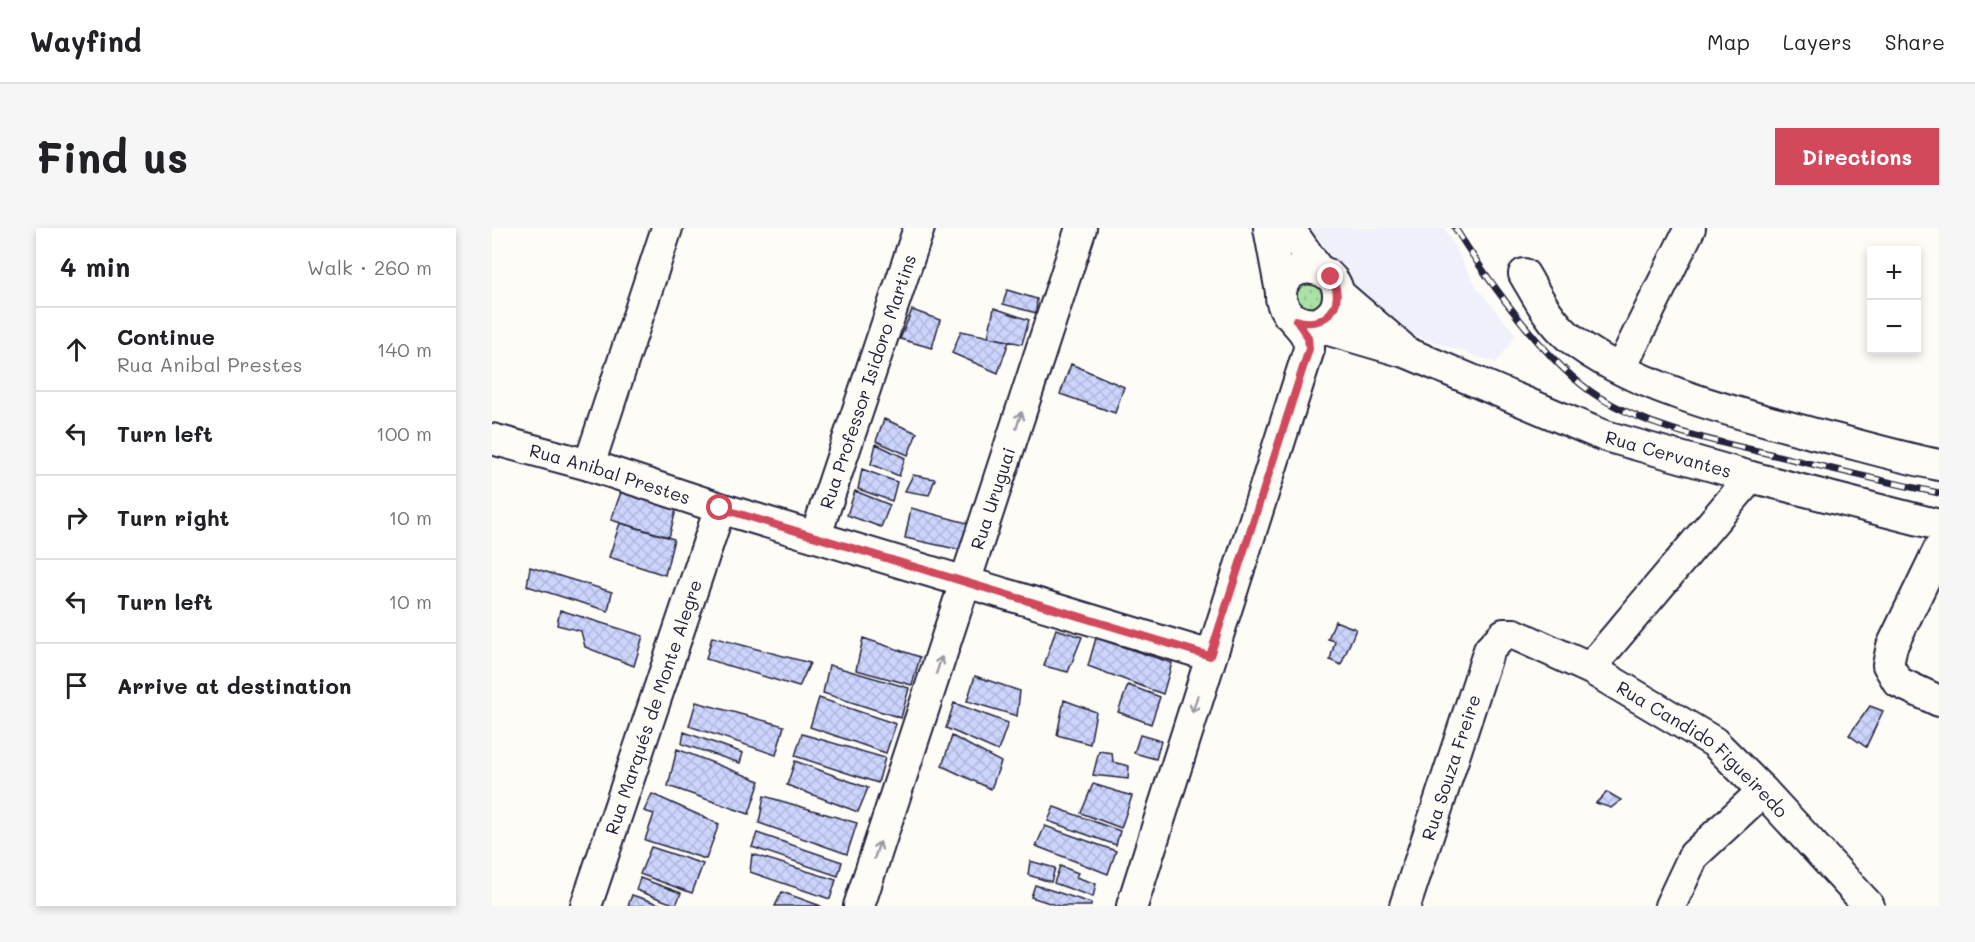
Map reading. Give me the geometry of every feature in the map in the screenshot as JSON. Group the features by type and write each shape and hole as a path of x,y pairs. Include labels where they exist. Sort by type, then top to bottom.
{"street":[{"path":"589,465 667,228"},
{"name":"Rua Professor Isidoro Martins","path":"816,536 918,228"},
{"name":"Rua Uruguai","path":"859,906 1081,228"},
{"path":"1132,906 1309,349 1308,337 1300,322 1284,307 1269,228"},
{"path":"1289,228 1317,268 1331,277 1338,292 1334,309 1329,316 1313,323 1300,322"},
{"path":"1621,368 1690,228"},
{"path":"1281,291 1294,272 1309,267 1317,268"},
{"path":"1524,274 1551,319 1570,338 1621,368 1666,388 1742,414 1939,465"},
{"name":"Rua Cervantes","path":"1338,292 1408,353"},
{"name":"Rua Cervantes","path":"1300,322 1408,353 1602,435 1750,477 1939,525"},
{"name":"Rua Anibal Prestes","path":"492,439 589,465 720,508 967,580 1210,656"},
{"path":"1596,662 1750,477"},
{"name":"Rua Marqués de Monte Alegre","path":"586,906 720,508"},
{"path":"1939,549 1892,646 1888,665 1898,682 1939,701"},
{"name":"Rua Candido Figueiredo","path":"1504,634 1514,634 1591,669 1714,742 1763,791 1866,905"},
{"name":"Rua Souza Freire","path":"1405,906 1489,650 1504,634"},
{"path":"1670,906 1694,855 1763,791"}],"shaded area":[{"path":"1311,228 1444,228 1478,289 1516,335 1496,363 1397,329 1348,280"}],"green space":[{"path":"1322,280 1326,305 1304,314 1290,291 1293,285"}],"building":[{"path":"1007,290 1037,299 1036,313 1003,304"},
{"path":"994,308 1029,320 1022,344 988,337"},
{"path":"912,310 940,320 932,348 900,339"},
{"path":"961,331 1009,341 998,373 952,353"},
{"path":"1071,364 1124,387 1115,413 1060,394"},
{"path":"884,419 917,433 908,455 876,441"},
{"path":"876,444 905,458 899,476 871,464"},
{"path":"862,469 897,482 892,501 858,489"},
{"path":"913,475 935,479 929,495 905,491"},
{"path":"855,491 890,505 881,527 847,515"},
{"path":"621,492 676,510 669,537 611,520"},
{"path":"911,508 967,523 961,550 905,538"},
{"path":"620,523 674,539 665,575 609,557"},
{"path":"530,567 612,592 608,611 527,586"},
{"path":"560,610 643,636 634,666 585,647 581,631 557,625"},
{"path":"1335,621 1356,629 1341,665 1330,660 1335,641 1328,639"},
{"path":"1056,629 1082,637 1068,672 1044,666"},
{"path":"712,637 810,663 799,687 706,659"},
{"path":"863,638 920,657 912,685 856,670"},
{"path":"1096,638 1172,663 1163,694 1088,666"},
{"path":"829,665 909,688 901,718 823,693"},
{"path":"975,676 1020,691 1017,716 967,701"},
{"path":"1128,685 1160,697 1151,724 1118,712"},
{"path":"819,698 896,724 886,753 810,727"},
{"path":"1064,700 1096,712 1090,744 1057,735"},
{"path":"696,702 784,726 776,755 689,726"},
{"path":"954,703 1008,723 998,751 946,728"},
{"path":"1870,706 1883,711 1866,747 1849,735"},
{"path":"684,732 743,753 740,763 682,744"},
{"path":"802,734 885,758 878,783 795,756"},
{"path":"1140,735 1161,741 1156,759 1134,753"},
{"path":"952,736 1001,762 991,789 942,766"},
{"path":"677,749 760,781 749,814 668,786"},
{"path":"1099,751 1112,753 1113,762 1129,766 1128,779 1093,775"},
{"path":"795,761 868,788 858,812 787,785"},
{"path":"1093,784 1132,796 1121,828 1081,813"},
{"path":"1607,792 1621,800 1611,808 1596,803"},
{"path":"652,794 719,824 706,859 645,840 654,814 644,811"},
{"path":"764,796 857,823 847,854 759,823"},
{"path":"1054,807 1120,831 1116,845 1048,821"},
{"path":"1045,826 1116,851 1108,874 1036,846"},
{"path":"757,833 842,862 838,876 752,847"},
{"path":"651,847 703,864 692,893 640,874"},
{"path":"752,854 836,880 830,899 750,872"},
{"path":"1030,861 1055,868 1051,882 1028,875"},
{"path":"1060,866 1078,873 1076,877 1096,884 1093,897 1054,883"},
{"path":"640,878 681,893 676,905 636,890"},
{"path":"1035,885 1091,903 1091,906 1059,906 1031,897"},
{"path":"782,892 821,906 775,906"},
{"path":"632,895 665,906 628,906"}],"railway":[{"path":"1455,228 1501,296 1539,343 1579,383 1618,408 1659,425 1702,438 1939,493"}],"route":[{"path":"720,508 967,580 1210,656 1309,349 1308,337 1296,320 1313,323 1329,316 1334,309 1338,292 1331,277"}]}
